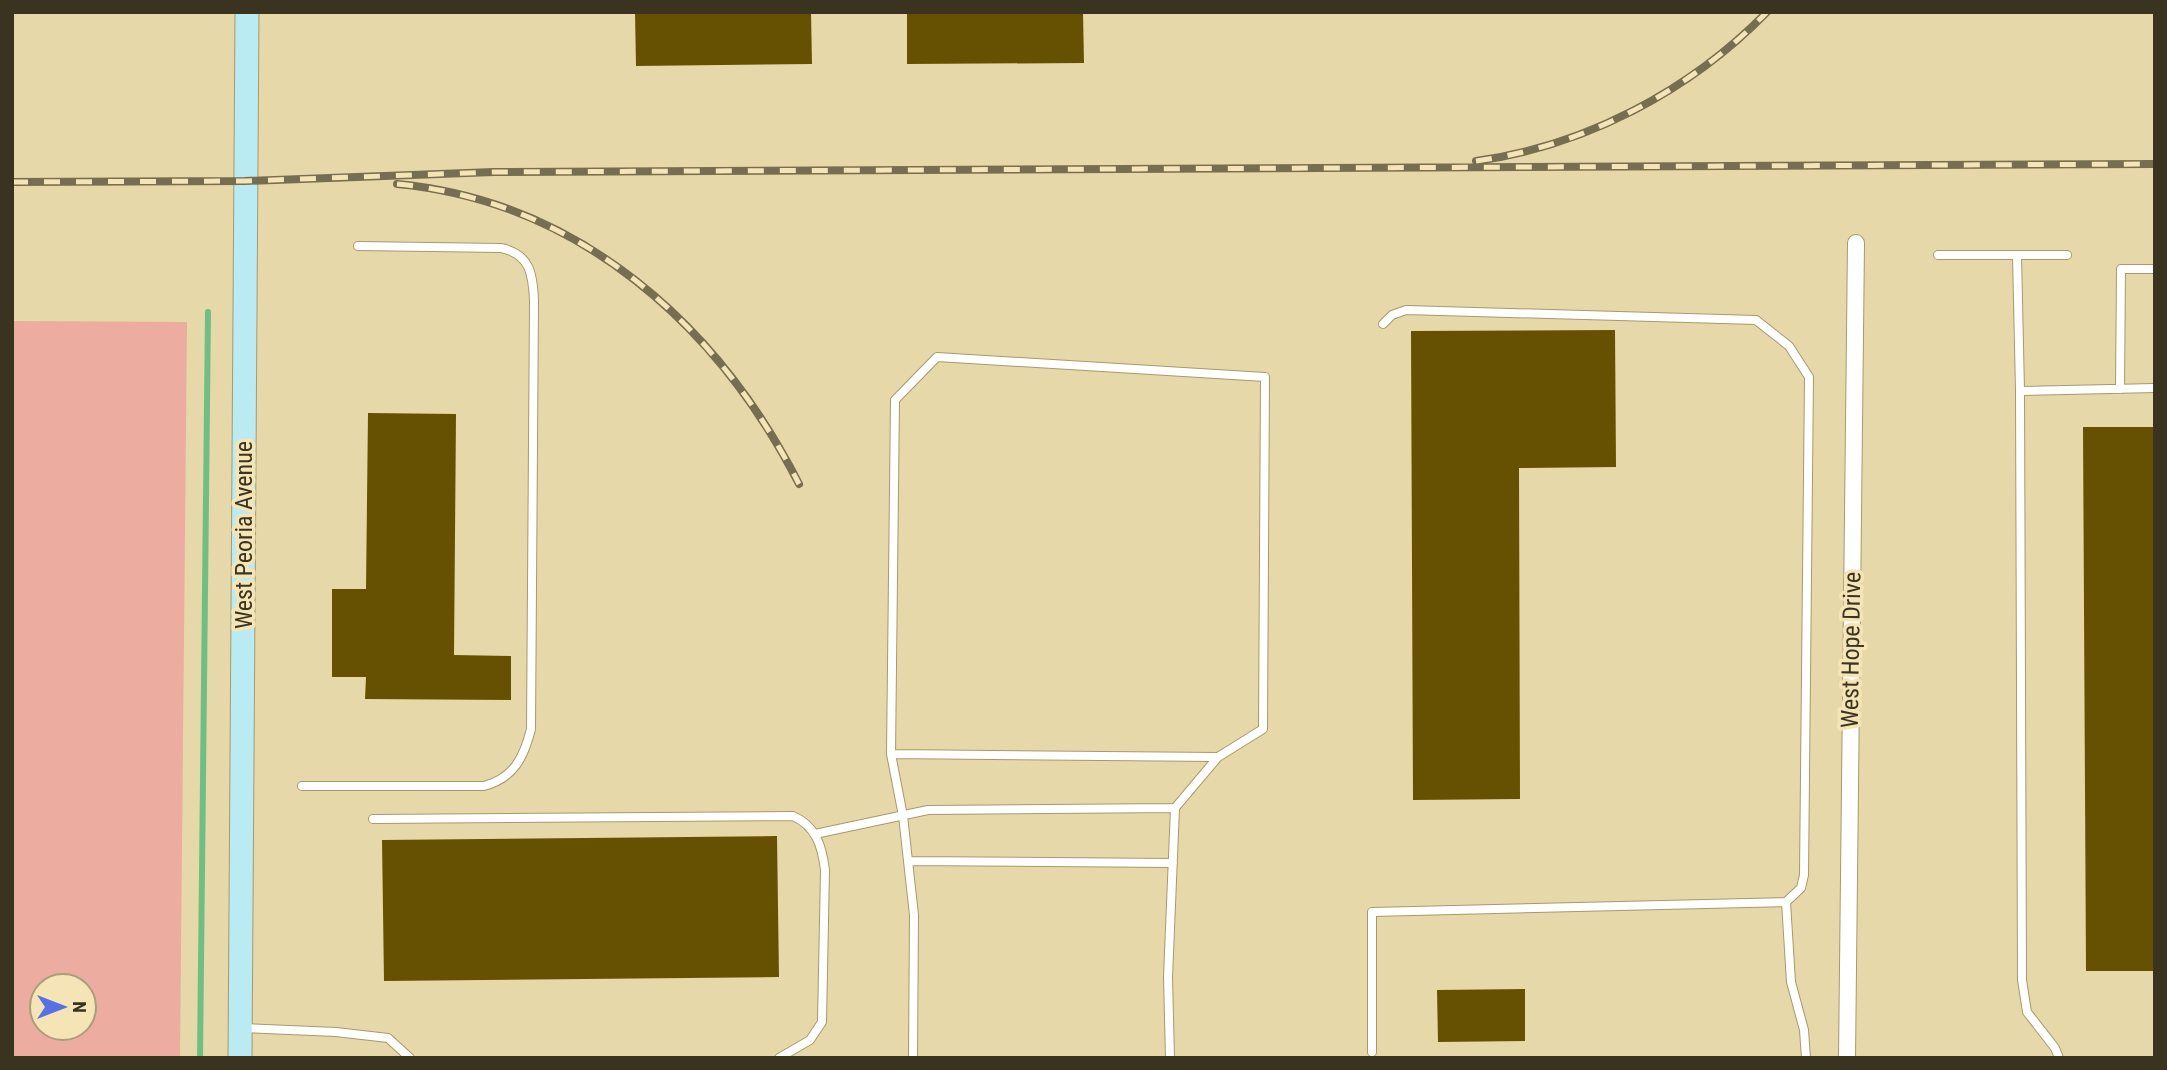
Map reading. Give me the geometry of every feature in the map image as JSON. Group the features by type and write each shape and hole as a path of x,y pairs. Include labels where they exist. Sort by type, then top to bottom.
{"main road":[{"name":"West Peoria Avenue","path":"240,1058 247,12"}],"street":[{"name":"West Hope Drive","path":"1847,1058 1856,243"}],"lane":[{"path":"302,786 484,786 502,781 526,751 531,729 534,301 533,280 527,262 516,251 501,248 358,246"},
{"path":"1938,255 2067,255"},
{"path":"2017,255 2022,980 2027,1012 2055,1048 2059,1058"},
{"path":"2120,389 2121,269 2155,269"},
{"path":"1372,1052 1372,912 1597,909 1786,902 1801,888 1804,875 1809,377 1789,346 1756,320 1406,310 1392,315 1383,324"},
{"path":"913,1058 914,915 903,816 891,754 895,400 937,357 1265,377 1263,729 1218,757 1175,808 1168,977 1170,1058"},
{"path":"2020,391 2155,388"},
{"path":"891,754 1218,757"},
{"path":"815,834 928,810 1175,808"},
{"path":"373,819 793,816 806,822 822,850 825,870 822,1022 810,1040 779,1058"},
{"path":"908,861 1173,863"},
{"path":"1786,902 1791,982 1804,1030 1806,1058"},
{"path":"241,1028 336,1032 388,1038 410,1058"}],"shaded area":[{"path":"12,321 187,322 180,1058 12,1058"}],"building":[{"path":"635,12 811,12 812,64 636,66"},
{"path":"907,12 1083,12 1084,63 907,64"},
{"path":"1615,330 1616,467 1519,468 1520,799 1413,800 1411,331"},
{"path":"368,413 456,414 454,655 511,656 511,700 365,699 366,677 332,677 332,589 366,589"},
{"path":"2083,427 2155,427 2155,971 2086,971"},
{"path":"777,836 779,977 384,981 382,840"},
{"path":"1525,989 1525,1041 1438,1042 1437,990"}],"waterway":[{"path":"200,1058 208,312"}],"railway":[{"path":"1476,161 1517,154 1557,142 1596,128 1633,110 1704,67 1767,12"},
{"path":"12,182 245,181 494,172 2155,164"},
{"path":"397,184 463,195 525,216 583,244 636,281 684,324 728,372 766,426 799,484"}]}
